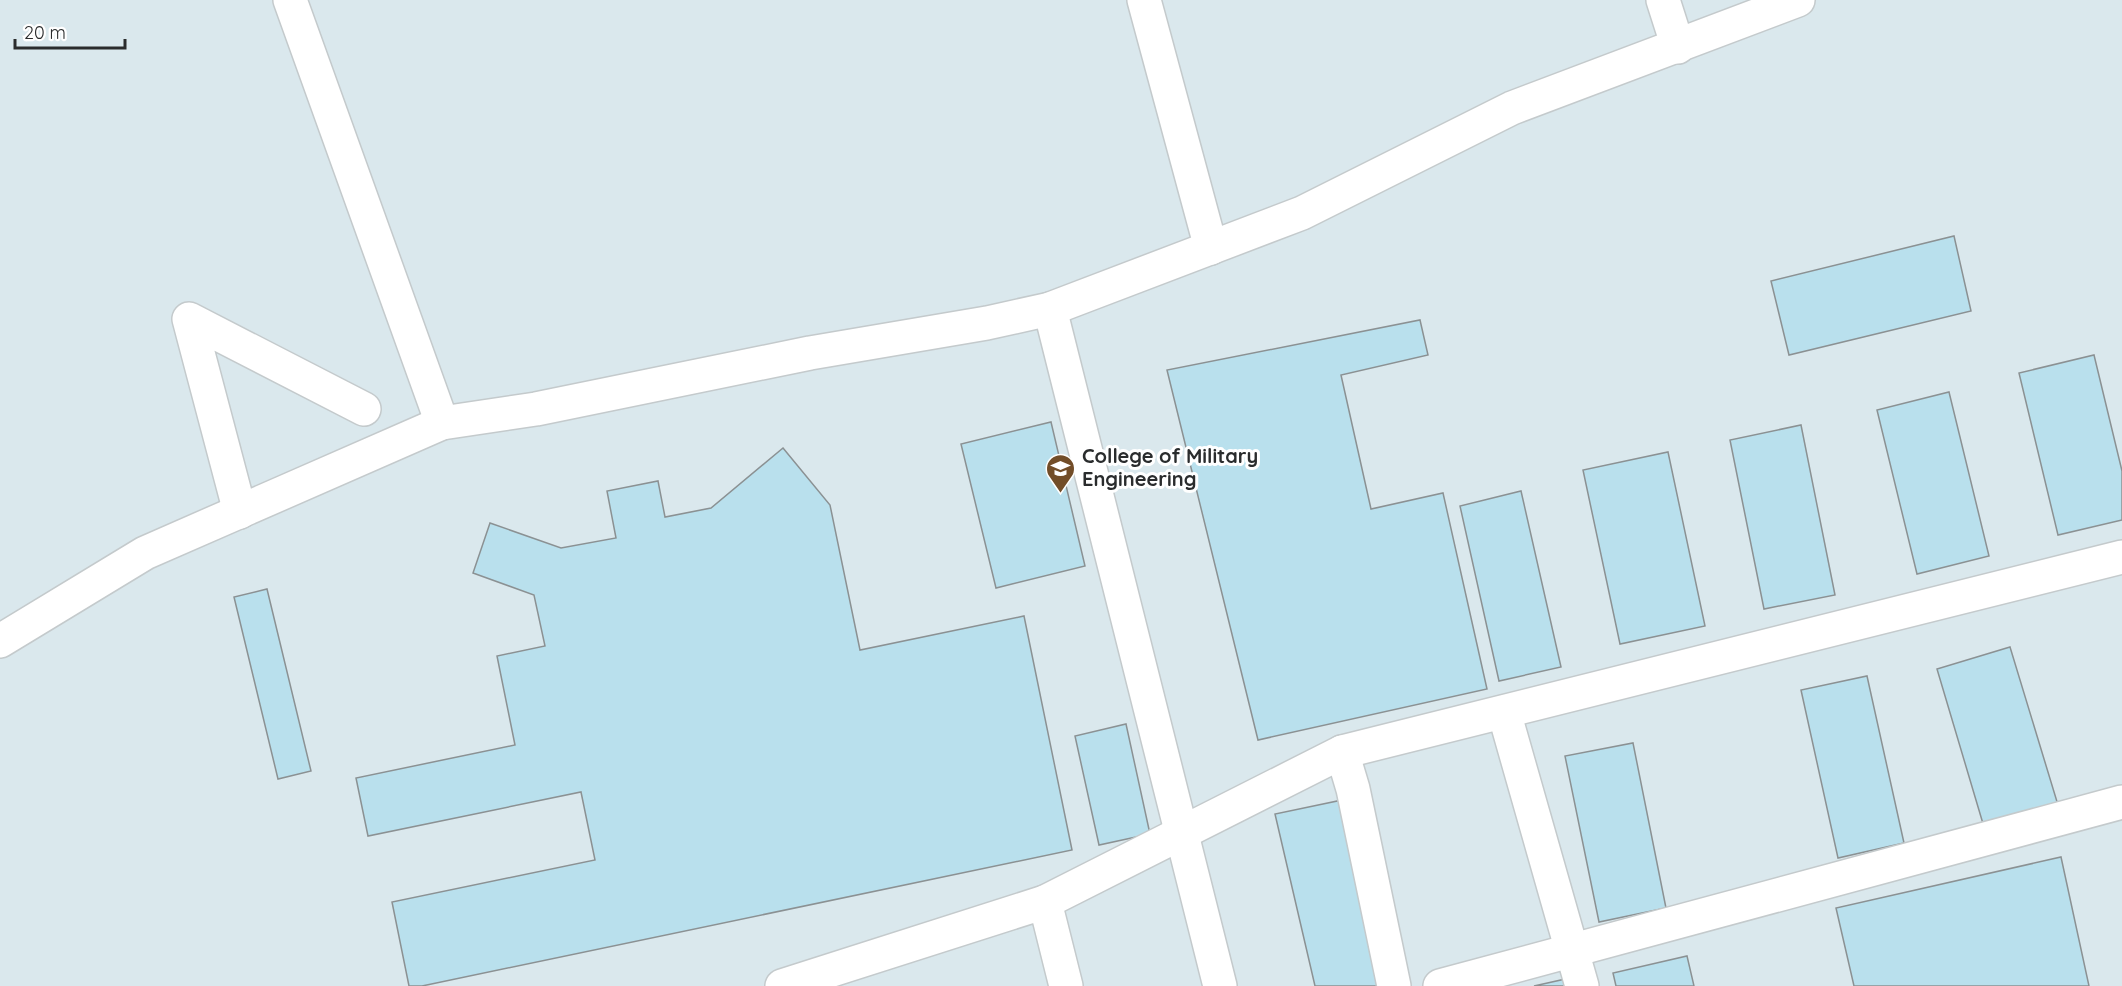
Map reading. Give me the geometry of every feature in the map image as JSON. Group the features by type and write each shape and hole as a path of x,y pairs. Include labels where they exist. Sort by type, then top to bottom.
{"lane":[{"path":"290,0 442,423"},
{"path":"1144,0 1211,248"},
{"path":"1663,0 1678,47"},
{"path":"0,641 145,553 442,423 536,409 810,353 987,323 1050,309 1302,213 1512,108 1798,0"},
{"path":"1050,309 1220,986"},
{"path":"240,512 189,319 364,409"},
{"path":"782,986 1045,902 1342,752 2122,557"},
{"path":"1504,711 1581,986"},
{"path":"1342,752 1353,789 1394,986"},
{"path":"1440,986 2122,802"},
{"path":"1045,902 1066,986"}],"shaded area":[{"name":"College of Military Engineering","path":"0,0 2122,0 2122,986 0,986"}],"building":[{"path":"1954,236 1971,311 1789,355 1771,281"},
{"path":"1420,320 1428,355 1341,375 1371,509 1443,493 1487,689 1258,740 1167,370"},
{"path":"2094,355 2122,471 2122,520 2058,535 2019,373"},
{"path":"1949,392 1989,556 1917,574 1877,410"},
{"path":"1051,422 1085,566 996,588 961,444"},
{"path":"1801,425 1835,595 1764,609 1730,440"},
{"path":"783,448 830,505 860,650 1024,616 1072,850 422,986 409,986 392,902 595,860 581,792 368,836 356,778 515,745 497,656 545,646 534,595 473,573 490,523 561,548 616,538 607,491 658,481 665,517 711,508"},
{"path":"1668,452 1705,626 1620,644 1583,470"},
{"path":"1521,491 1561,667 1499,681 1460,506"},
{"path":"267,589 311,771 278,779 234,597"},
{"path":"2010,647 2058,805 1984,827 1937,669"},
{"path":"1867,676 1904,843 1838,858 1801,690"},
{"path":"1126,724 1150,834 1099,845 1075,736"},
{"path":"1633,743 1666,908 1599,922 1565,756"},
{"path":"1347,799 1388,986 1315,986 1275,814"},
{"path":"2061,857 2089,986 1854,986 1836,908"},
{"path":"1687,956 1694,986 1616,986 1613,973"},
{"path":"1570,978 1572,986 1534,986"}],"place":[{"name":"College of Military Engineering","path":"1061,494"}]}
